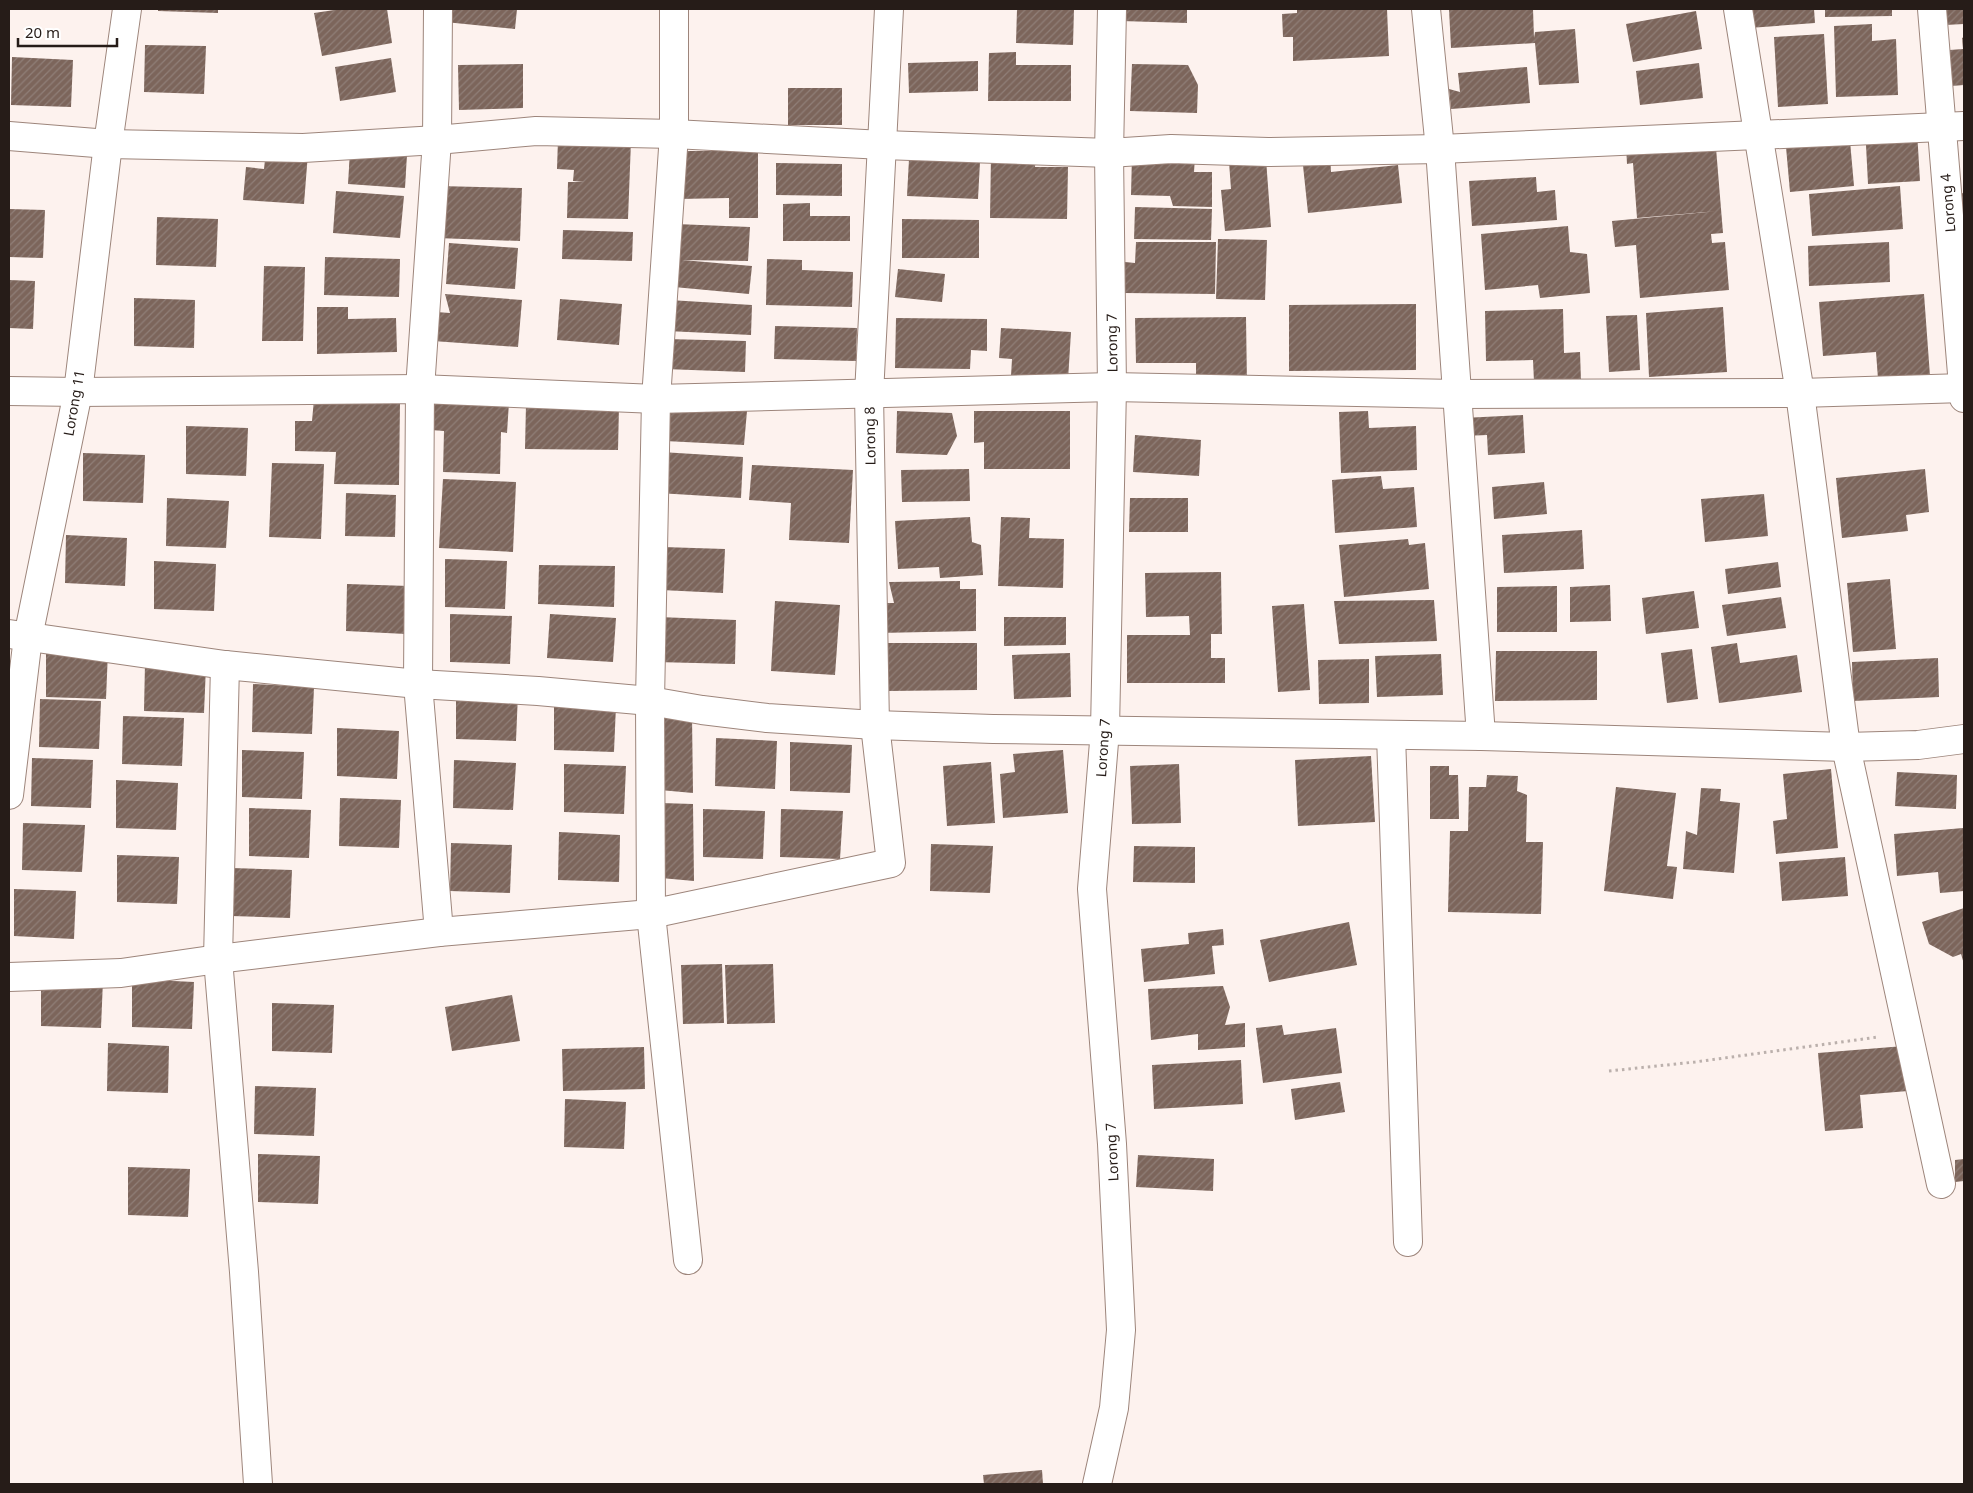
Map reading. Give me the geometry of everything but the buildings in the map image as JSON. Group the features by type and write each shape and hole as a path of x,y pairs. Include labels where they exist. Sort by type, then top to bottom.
{"street":[{"name":"Lorong 11","path":"9,795 18,636 78,392 108,144 127,9"},
{"path":"438,9 437,140 420,389 418,684 439,932"},
{"path":"674,9 674,134 656,400 650,702 651,914 688,1260"},
{"name":"Lorong 8","path":"651,914 891,864 875,725 870,394 889,9"},
{"name":"Lorong 7","path":"1097,1484 1114,1408 1121,1330 1112,1144 1092,889 1105,730 1112,387 1108,153 1112,9"},
{"path":"1426,9 1440,149 1481,736"},
{"path":"1738,9 1800,393 1846,747 1942,1184"},
{"name":"Lorong 4","path":"1932,9 1953,126 1964,391"},
{"path":"9,136 108,144 303,148 437,140 536,131 674,134 883,145 1108,153 1172,149 1268,152 1440,149 1953,126"},
{"path":"9,391 420,389 656,400 1112,387 1456,394 1964,391"},
{"path":"18,636 226,665 418,684 538,691 650,702 767,718 875,725 993,729 1481,736 1846,747 1918,745 1964,740"},
{"path":"226,665 218,958 244,1272 258,1484"},
{"path":"1391,734 1408,1242"},
{"path":"9,977 121,973 218,958 439,932 651,914"}],"path":[{"path":"1609,1071 1694,1062 1908,1033"}]}
